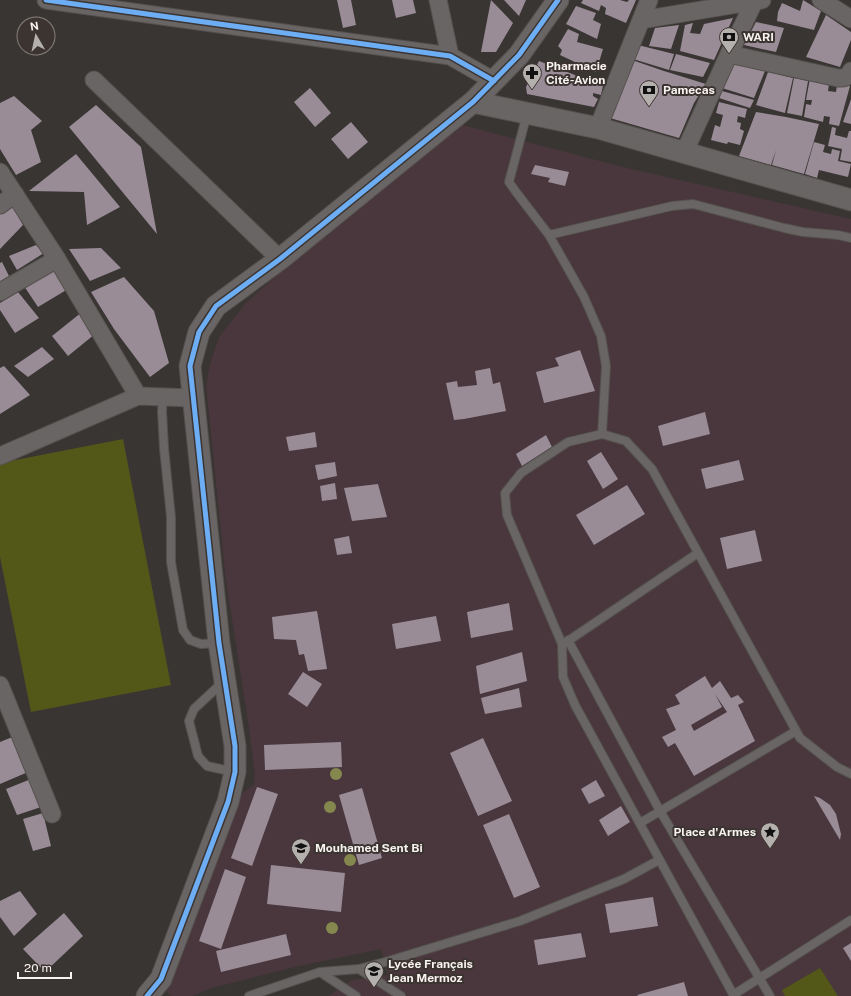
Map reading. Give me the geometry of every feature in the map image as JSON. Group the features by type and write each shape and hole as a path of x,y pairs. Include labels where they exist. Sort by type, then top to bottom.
{"street":[{"path":"46,0 450,56 494,81"},
{"path":"438,0 450,56"},
{"path":"147,996 160,979 228,802 235,772 235,746 219,643 192,398 190,366 199,332 216,306 280,259 473,102 519,55 558,0"},
{"path":"598,128 649,0"},
{"path":"822,0 851,19"},
{"path":"641,20 757,1"},
{"path":"684,153 729,54 757,1"},
{"path":"729,54 838,78 845,78 851,72"},
{"path":"94,80 280,259"},
{"path":"473,102 598,128 851,200"},
{"path":"0,172 57,259 138,396"},
{"path":"0,205 15,194"},
{"path":"0,292 57,259"},
{"path":"0,456 138,396 192,398"},
{"path":"0,685 52,814"}],"lane":[{"path":"527,113 510,182 549,235 584,297 601,336 606,366 602,434"},
{"path":"549,235 672,206 693,204 784,228 803,232 838,234 851,238"},
{"path":"163,396 162,411 164,448 171,517 171,562 183,630 190,640 201,644 219,643"},
{"path":"770,996 660,811 565,642 507,515 505,493 521,473 568,442 602,434 626,441 652,469 800,738 837,767 851,774"},
{"path":"565,642 698,553"},
{"path":"565,642 563,677 575,705 733,995 851,920"},
{"path":"225,680 194,709 189,721 198,756 207,766 235,772"},
{"path":"640,823 796,731"},
{"path":"249,996 320,972 359,969 520,921 624,878 660,860"},
{"path":"359,969 401,996"},
{"path":"320,972 356,996"}],"shaded area":[{"path":"462,125 623,167 851,219 851,996 328,996 352,980 388,975 381,949 290,968 212,988 192,996 171,996 165,990 239,796 254,784 255,775 226,581 206,385 210,364 219,337 246,303 291,262"}],"green space":[{"path":"123,439 171,685 31,712 0,557 0,463"},
{"path":"820,968 838,996 785,996 782,990"}],"building":[{"path":"337,0 351,0 356,25 343,28"},
{"path":"392,0 413,0 416,13 396,18"},
{"path":"491,0 513,23 496,52 481,52"},
{"path":"504,0 526,0 519,16"},
{"path":"583,0 620,0 627,2 629,0 636,0 626,23 605,14 606,8 601,5 599,11 581,3"},
{"path":"803,0 821,11 814,30 777,21 778,12 782,3 800,11"},
{"path":"576,6 596,13 593,20 601,24 597,39 566,24"},
{"path":"826,15 851,32 851,40 840,67 806,57"},
{"path":"733,18 714,60 680,51 685,25 693,23 690,33 700,34 704,24"},
{"path":"756,22 784,28 776,52 744,45"},
{"path":"679,25 671,49 649,46 655,28"},
{"path":"568,29 579,34 577,42 603,49 596,72 560,55 562,50 558,46"},
{"path":"638,45 674,54 669,70 633,59"},
{"path":"676,54 710,63 703,77 670,70"},
{"path":"632,60 706,84 694,103 679,138 610,118"},
{"path":"539,61 603,86 601,95 593,93 593,96 598,99 594,107 527,94 526,87"},
{"path":"734,64 765,71 754,98 722,88"},
{"path":"768,72 793,78 785,113 756,105"},
{"path":"794,78 808,81 802,116 787,113"},
{"path":"810,78 829,84 828,91 836,92 837,85 850,86 839,126 829,124 830,117 824,116 823,122 804,117 806,104 811,105 812,100 806,100"},
{"path":"310,88 331,113 315,127 294,102"},
{"path":"722,91 754,100 750,108 719,98"},
{"path":"14,96 42,121 31,130 41,162 16,175 0,149 0,103"},
{"path":"851,99 851,124 843,122"},
{"path":"719,102 747,109 745,118 738,116 737,122 741,123 740,129 744,131 740,145 728,142 727,144 711,140 715,125 720,127 723,115 716,113"},
{"path":"96,105 141,147 157,234 69,127"},
{"path":"756,112 819,124 804,174 772,165 776,150 771,165 739,156"},
{"path":"351,122 368,142 348,159 331,139"},
{"path":"832,127 836,128 835,135 847,138 849,131 851,131 851,162 840,160 842,149 828,146"},
{"path":"814,142 825,145 823,152 831,154 832,149 840,151 838,161 851,164 848,177 819,170 817,178 805,174"},
{"path":"76,154 120,207 87,225 84,192 29,191"},
{"path":"535,165 569,172 565,186 548,182 550,178 531,174"},
{"path":"12,205 23,225 0,249 0,214"},
{"path":"36,245 44,253 17,270 9,256"},
{"path":"101,248 121,268 90,281 69,249"},
{"path":"2,262 9,276 0,282 0,263"},
{"path":"53,267 68,289 38,307 24,286"},
{"path":"124,277 154,311 169,363 150,377 114,329 91,292"},
{"path":"18,292 39,318 15,333 0,310 0,303"},
{"path":"82,312 95,334 68,356 52,336"},
{"path":"42,347 54,359 28,377 14,366"},
{"path":"580,350 595,391 544,403 536,372 559,366 555,358"},
{"path":"4,366 30,395 0,414 0,368"},
{"path":"490,368 493,384 500,382 506,411 454,420 446,383 457,381 458,387 477,385 475,371"},
{"path":"705,412 710,434 663,446 658,426"},
{"path":"315,432 317,447 289,451 286,437"},
{"path":"546,435 552,447 522,466 516,454"},
{"path":"601,452 618,479 603,489 587,461"},
{"path":"739,460 744,480 706,489 701,469"},
{"path":"335,462 337,476 318,480 315,465"},
{"path":"335,483 337,499 322,501 320,486"},
{"path":"378,484 387,517 352,521 344,488"},
{"path":"627,485 645,514 594,545 576,515"},
{"path":"755,530 762,561 727,569 720,538"},
{"path":"349,536 352,553 337,555 334,539"},
{"path":"509,603 513,630 471,638 467,612"},
{"path":"317,611 327,669 308,671 304,654 299,655 296,640 274,639 272,617"},
{"path":"436,616 441,641 396,649 392,624"},
{"path":"522,652 527,681 480,694 476,666"},
{"path":"303,672 322,684 307,707 288,694"},
{"path":"705,676 712,688 720,681 731,698 738,695 744,702 738,705 755,741 694,776 675,743 668,747 662,737 676,730 666,709 680,704 675,695","holes":["715,694 727,712 694,731 691,725 722,707"]},
{"path":"519,688 522,707 485,714 481,698"},
{"path":"15,736 28,772 0,784 0,742"},
{"path":"483,738 512,801 478,816 450,753"},
{"path":"341,742 342,767 265,770 264,745"},
{"path":"31,779 41,807 17,815 6,789"},
{"path":"596,780 605,796 589,804 581,789"},
{"path":"257,787 278,794 252,866 231,858"},
{"path":"362,788 382,858 359,865 339,795"},
{"path":"814,796 830,805 836,814 841,834 840,840"},
{"path":"621,806 630,822 608,836 599,820"},
{"path":"43,813 51,846 33,851 23,819"},
{"path":"509,814 540,887 514,898 483,825"},
{"path":"271,865 345,873 341,912 267,904"},
{"path":"225,869 246,877 221,949 199,941"},
{"path":"20,891 37,914 14,936 0,917 0,901"},
{"path":"653,897 658,926 610,933 605,904"},
{"path":"64,913 83,936 45,972 23,949"},
{"path":"581,933 586,957 538,965 534,940"},
{"path":"286,934 291,955 221,972 216,951"},
{"path":"851,943 851,961 843,948"},
{"path":"684,982 688,996 637,995"}],"cycle path":[{"path":"46,0 450,56 494,81"},
{"path":"147,996 161,979 228,802 235,772 235,746 219,643 190,366 199,332 216,306 280,259 473,102 519,55 558,0"}],"place":[{"name":"WARI","path":"729,54"},
{"name":"Pharmacie Cité-Avion","path":"532,90"},
{"name":"Pamecas","path":"649,107"},
{"name":"Place d'Armes","path":"770,849"},
{"name":"Mouhamed Sent Bi","path":"301,865"},
{"name":"Lycée Français Jean Mermoz","path":"374,988"}]}
